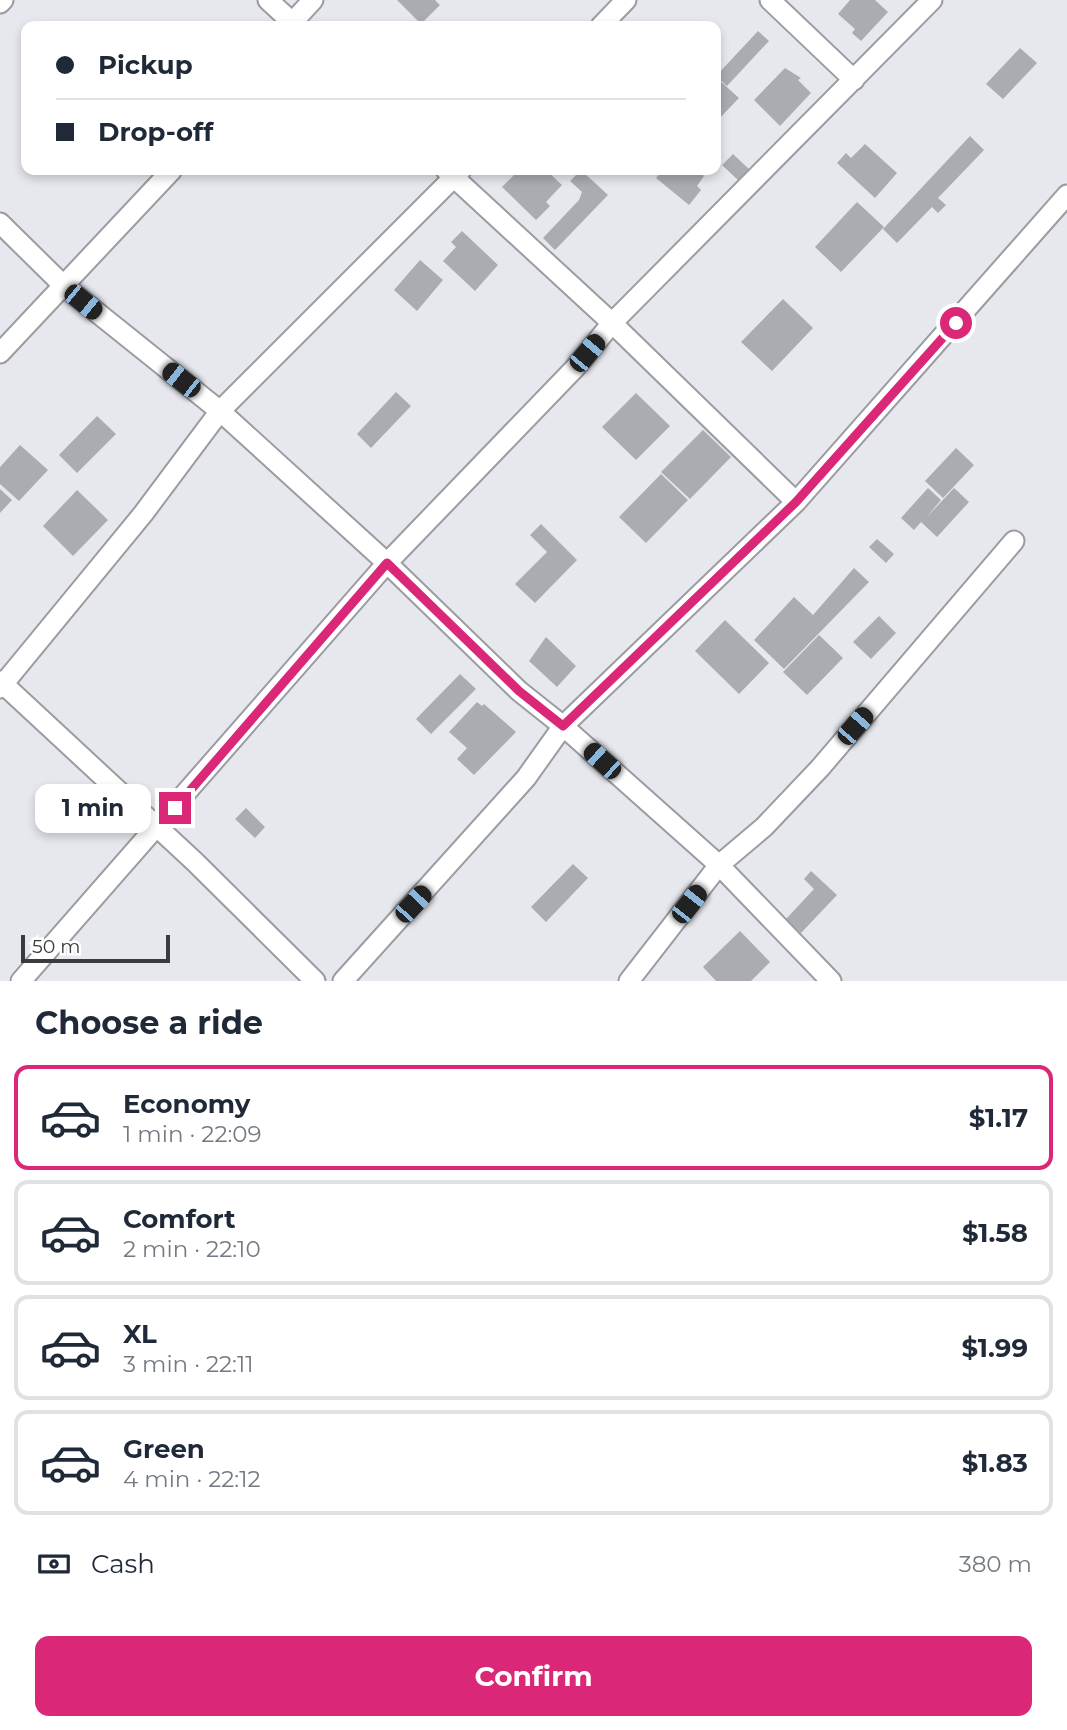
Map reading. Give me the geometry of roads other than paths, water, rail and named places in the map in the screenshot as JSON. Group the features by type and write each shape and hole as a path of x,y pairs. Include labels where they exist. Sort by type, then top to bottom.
{"street":[{"path":"268,0 289,21"},
{"path":"296,21 313,0"},
{"path":"606,21 626,0"},
{"path":"771,0 854,80"},
{"path":"21,981 158,828 387,563 575,368 612,323 932,0"},
{"path":"0,353 167,175"},
{"path":"315,981 158,828 1,684 143,514 220,411 450,175"},
{"path":"456,175 796,502"},
{"path":"343,981 517,788 563,726 796,502 1067,195"},
{"path":"0,223 64,286 220,411 387,563 519,691 563,726 719,865 831,981"},
{"path":"629,981 719,865 764,827 820,768 1014,541"}]}
